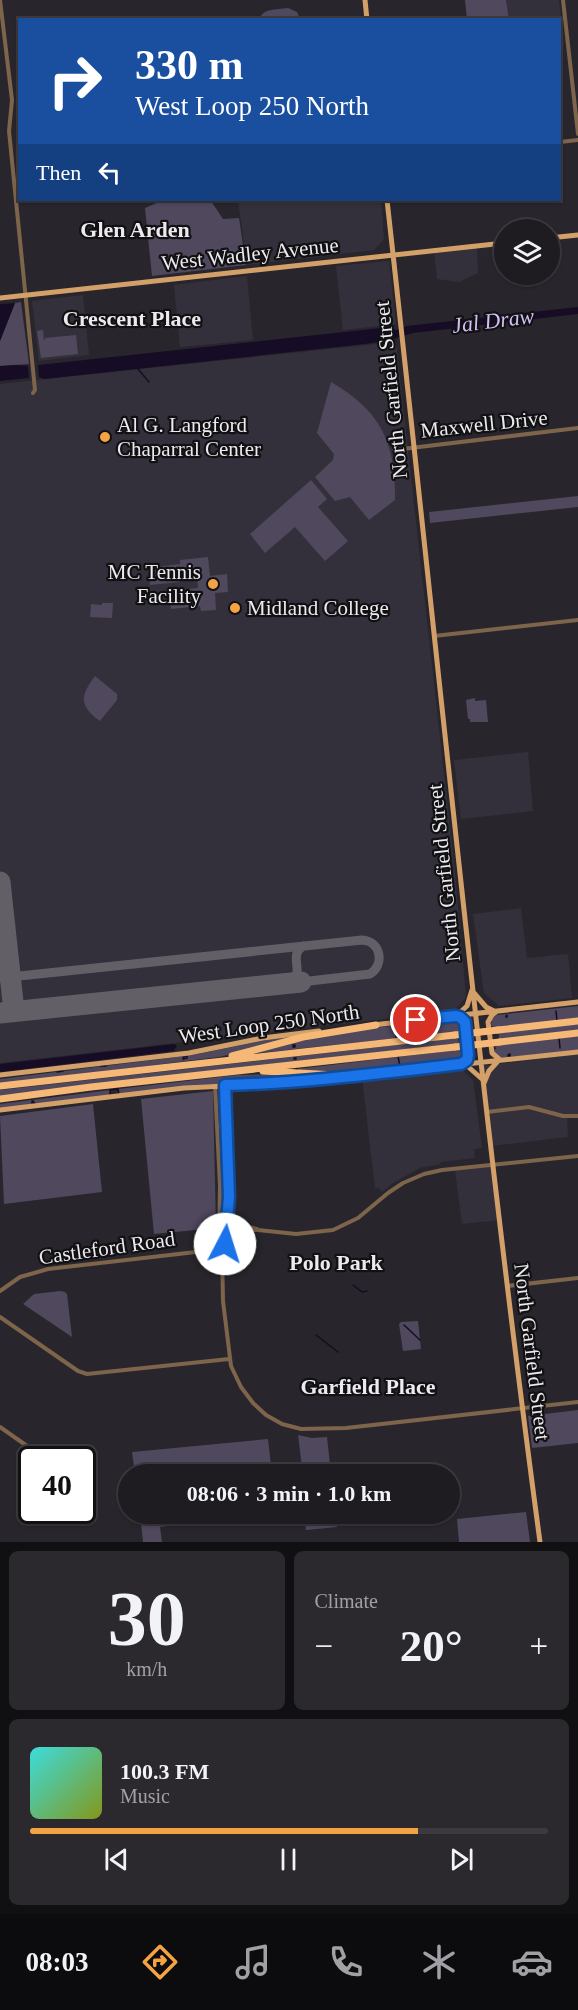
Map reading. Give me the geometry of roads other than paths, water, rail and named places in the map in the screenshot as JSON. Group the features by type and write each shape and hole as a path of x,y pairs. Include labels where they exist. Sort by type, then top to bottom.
{"highway":[{"path":"0,1086 578,1022"},
{"path":"206,1064 303,1037 376,1025"},
{"path":"0,1100 233,1071 578,1033"},
{"path":"233,1071 335,1076 375,1074"}],"main road":[{"path":"365,0 367,18"},
{"name":"North Garfield Street","path":"387,201 483,1083 540,1542"},
{"path":"560,237 578,235"},
{"name":"West Wadley Avenue","path":"1,298 494,244"},
{"path":"473,990 485,1006 496,1012 488,1022 492,1054 501,1060"},
{"path":"463,1064 468,1055 465,1022 456,1016 467,1006 473,990"},
{"name":"West Loop 250 North","path":"0,1075 189,1053 263,1038 578,1002"},
{"path":"0,1110 215,1086 285,1083 578,1052"},
{"path":"463,1064 483,1083 494,1065 501,1060"}],"street":[{"path":"0,0 12,100 9,132 32,348 35,390 33,393"},
{"path":"563,0 578,134"},
{"path":"561,142 578,140"},
{"name":"Maxwell Drive","path":"394,450 578,428"},
{"path":"434,636 578,620"},
{"path":"222,1249 228,1230 229,1197 225,1085"},
{"path":"215,1086 220,1186 219,1244 222,1249 222,1292 229,1359 243,1390 268,1417 297,1429 329,1429 578,1402"},
{"path":"487,1112 529,1107 560,1115 578,1116"},
{"path":"219,1230 258,1230 296,1234 333,1230 354,1221 392,1190 418,1176 442,1170 578,1156"},
{"path":"219,1223 241,1224 258,1230"},
{"name":"Castleford Road","path":"0,1291 20,1277 48,1269 222,1249"},
{"path":"507,1286 578,1278"},
{"path":"0,1317 78,1371 87,1374 229,1359"},
{"path":"0,1428 27,1446"}],"water":[{"path":"15,303 0,341 0,304"},
{"name":"Jal Draw","path":"578,307 578,314 413,333 365,344 44,379 39,377 38,365 390,327 396,330 407,326"},
{"path":"0,366 28,366 29,378 0,381"},
{"path":"174,1044 177,1046 174,1051 0,1072 0,1064"}],"waterway":[{"path":"138,369 149,382"},
{"path":"556,1011 557,1021"},
{"path":"507,1015 507,1017 506,1017 506,1016 507,1015"},
{"path":"395,1030 396,1038"},
{"path":"559,1038 560,1048"},
{"path":"293,1045 295,1045 295,1047 293,1047 293,1045"},
{"path":"510,1054 510,1056 508,1056 508,1055 510,1054"},
{"path":"184,1056 187,1056 187,1058 183,1059 184,1056"},
{"path":"398,1056 400,1067"},
{"path":"294,1058 296,1058 296,1059 294,1059 294,1058"},
{"path":"101,1066 106,1066"},
{"path":"297,1069 298,1071 295,1070 297,1069"},
{"path":"57,1072 63,1071"},
{"path":"118,1089 119,1094 110,1095 110,1090 118,1089"},
{"path":"220,1092 225,1191 224,1218"},
{"path":"32,1101 33,1101 35,1104 32,1104 32,1101"},
{"path":"231,1226 241,1227"},
{"path":"223,1232 223,1243"},
{"path":"353,1285 362,1292 367,1291"},
{"path":"404,1325 420,1340"},
{"path":"316,1335 338,1352"}],"place":[{"name":"Al G. Langford Chaparral Center","path":"105,437"},
{"name":"MC Tennis Facility","path":"213,584"},
{"name":"Midland College","path":"235,608"}],"district":[{"name":"Glen Arden","path":"135,229"},
{"name":"Crescent Place","path":"132,318"},
{"name":"Polo Park","path":"336,1262"},
{"name":"Garfield Place","path":"368,1386"}]}
